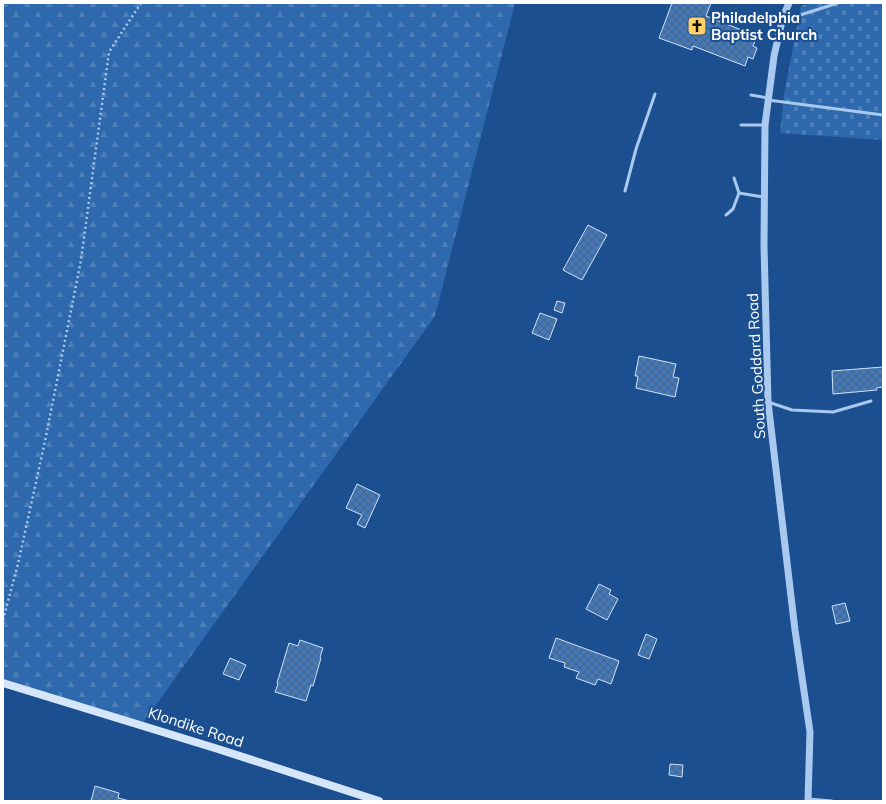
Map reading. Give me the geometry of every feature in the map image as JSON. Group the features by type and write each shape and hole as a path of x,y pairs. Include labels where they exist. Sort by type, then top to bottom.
{"main road":[{"name":"Klondike Road","path":"3,683 210,746 379,801"}],"street":[{"name":"South Goddard Road","path":"789,3 783,17 774,56 765,125 764,246 768,402 795,630 810,732 808,800"}],"lane":[{"path":"783,17 796,16 838,3"},
{"path":"625,191 636,149 655,94"},
{"path":"751,95 768,99 883,115"},
{"path":"741,125 765,125"},
{"path":"726,215 733,209 739,193 734,178"},
{"path":"739,193 765,197"},
{"path":"768,402 792,410 833,412 871,401"},
{"path":"808,800 832,801"}],"path":[{"path":"3,620 18,564 40,464 81,260 109,52 141,3"}],"green space":[{"path":"3,3 515,3 435,316 143,723 3,680"},
{"path":"810,3 883,3 883,140 780,133 784,94 801,6"}],"building":[{"name":"Philadelphia Baptist Church","path":"672,3 711,3 706,16 757,36 753,46 757,48 753,59 748,57 745,66 693,46 692,50 659,38"},
{"path":"588,225 607,235 582,280 563,270"},
{"path":"557,301 565,303 562,313 554,310"},
{"path":"540,313 557,319 549,340 532,333"},
{"path":"639,356 676,364 673,377 679,378 675,397 636,388 638,376 635,376"},
{"path":"883,367 883,387 876,388 877,390 833,394 832,371"},
{"path":"357,484 380,495 365,528 357,524 362,515 346,508"},
{"path":"599,584 611,590 609,594 618,599 607,620 586,609"},
{"path":"845,603 850,621 836,624 832,606"},
{"path":"646,634 657,639 649,659 638,655"},
{"path":"556,638 619,661 611,684 598,679 595,685 576,678 579,672 564,667 565,663 549,658"},
{"path":"300,640 323,648 313,686 311,685 306,701 275,692 289,643 298,646"},
{"path":"230,658 246,665 239,680 223,674"},
{"path":"670,764 683,765 682,777 669,775"},
{"path":"95,786 119,793 118,798 130,801 91,801"}],"place":[{"name":"Philadelphia Baptist Church","path":"697,26"}]}
